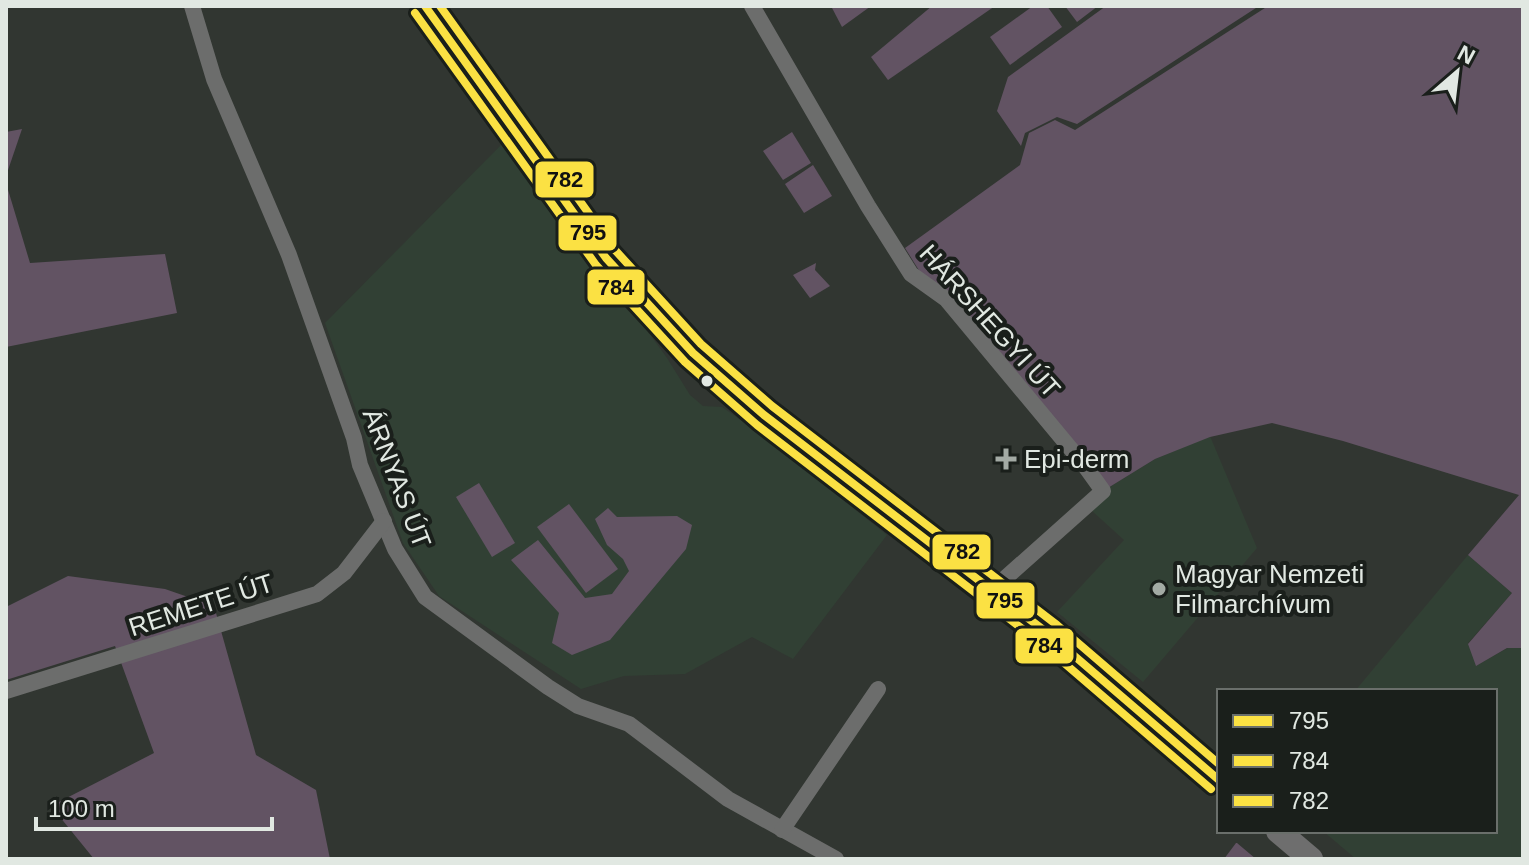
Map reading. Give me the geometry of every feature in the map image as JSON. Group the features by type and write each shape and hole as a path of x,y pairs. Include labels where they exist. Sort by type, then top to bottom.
{"main road":[{"path":"425,6 502,109 578,221 675,336 764,415 1092,670 1217,778"},
{"path":"1280,833 1311,859"}],"street":[{"name":"ÁRNYAS ÚT","path":"192,6 214,79 289,255 354,438 360,465 395,549 425,597 548,687 578,706 629,724 728,799 836,859"},
{"name":"HÁRSHEGYI ÚT","path":"752,6 911,274 946,299 1103,491 992,590"},
{"name":"REMETE ÚT","path":"6,691 317,594 344,573 384,521"},
{"path":"782,830 878,689"}],"shaded area":[{"path":"831,6 871,6 842,27"},
{"path":"932,6 995,6 888,80 871,57"},
{"path":"1033,6 1047,6 1062,27 1010,65 990,37"},
{"path":"1065,6 1098,6 1077,22"},
{"path":"1106,6 1259,6 1077,124 1057,117 1025,133 1021,146 997,111 1008,77"},
{"path":"1268,6 1523,6 1523,648 1507,648 1476,666 1468,644 1512,593 1468,555 1519,495 1343,441 1272,423 1210,437 1155,459 1103,491 920,272 905,248 1020,165 1029,133 1055,120 1075,130"},
{"path":"22,129 6,176 6,132"},
{"path":"792,132 811,163 783,180 763,151"},
{"path":"503,143 593,272 646,329 690,395 703,406 722,407 758,432 887,535 793,659 752,637 685,674 624,676 581,689 439,596 403,543 325,323"},
{"path":"813,165 832,196 804,213 785,184"},
{"path":"6,183 30,263 165,254 177,313 6,347"},
{"path":"816,263 815,270 830,286 810,298 793,275"},
{"path":"1210,436 1257,548 1143,682 1057,612 1124,540 1091,510 1103,491 1155,459"},
{"path":"479,483 515,543 492,557 456,497"},
{"path":"569,504 618,569 586,593 537,527"},
{"path":"608,508 617,517 677,516 692,525 686,549 610,640 572,655 552,643 559,613 511,560 538,540 585,598 612,594 629,571 623,559 607,545 595,519"},
{"path":"1468,555 1512,593 1468,643 1477,665 1508,648 1523,648 1523,859 1356,859 1325,833 1497,833 1497,689 1357,689"},
{"path":"68,576 165,589 214,606 256,755 316,790 330,859 94,859 51,806 154,753 115,646 6,680 6,607"},
{"path":"1237,843 1256,859 1224,859"}],"transit line":[{"name":"795","path":"425,6 606,258 693,353 764,415 1050,635 1217,778"},
{"name":"782","path":"440,6 615,250 701,344 772,406 1057,625 1217,762"},
{"name":"784","path":"415,13 596,265 685,362 757,425 1042,644 1211,789"}],"place":[{"name":"Epi-derm","path":"1006,459"},
{"name":"Magyar Nemzeti Filmarchívum","path":"1159,589"}]}
